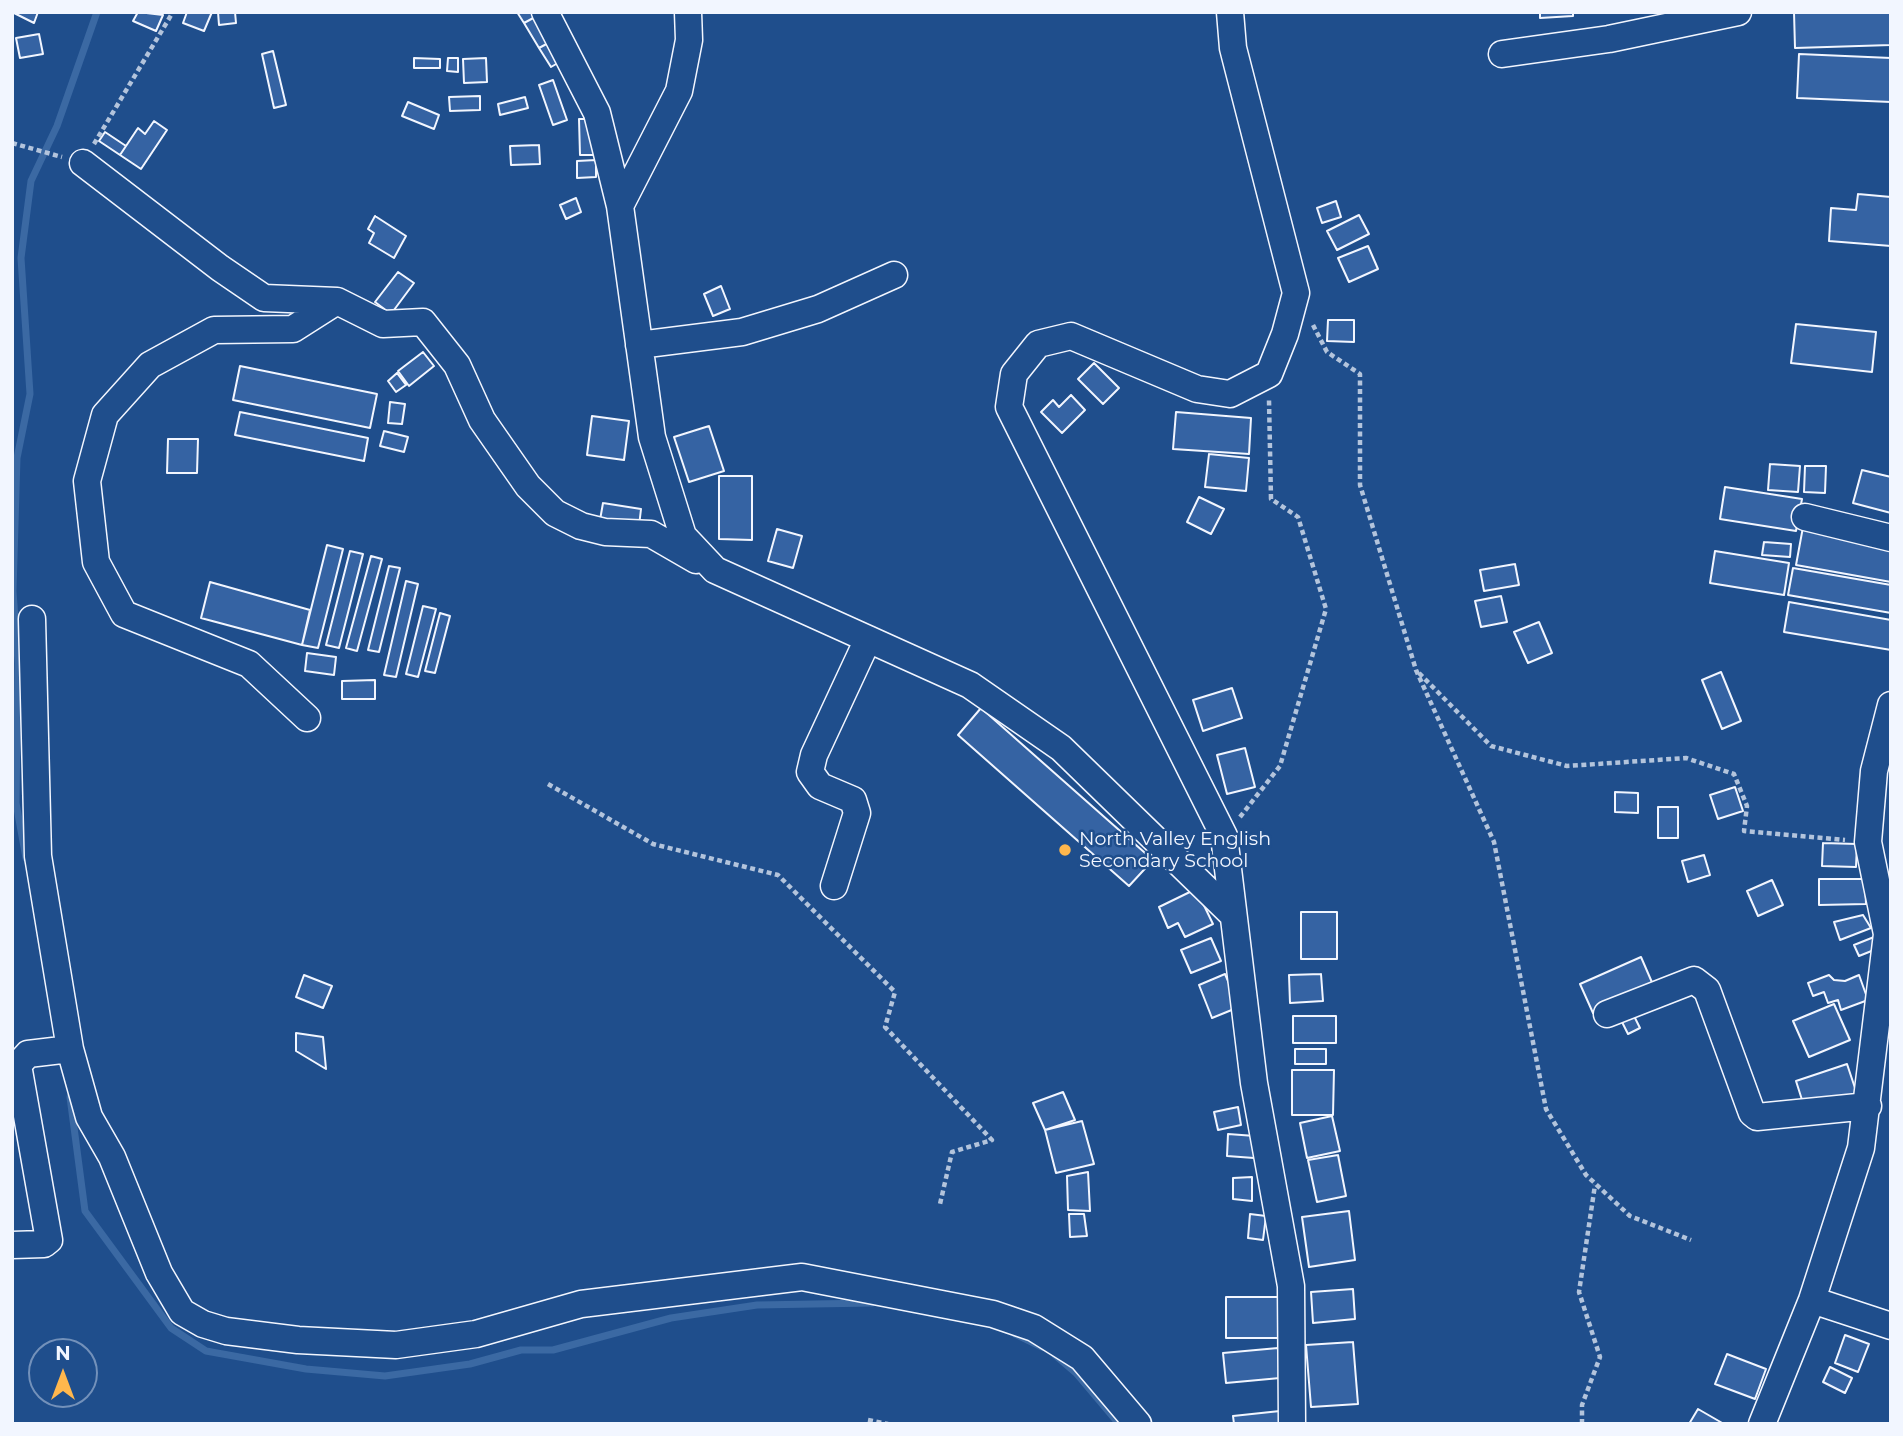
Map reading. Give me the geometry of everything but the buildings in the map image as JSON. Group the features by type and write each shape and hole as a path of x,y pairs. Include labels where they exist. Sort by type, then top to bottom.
{"street":[{"path":"545,12 597,113 620,206 652,437 683,536 715,570"},
{"path":"620,206 679,91 689,40 688,12"},
{"path":"1230,12 1233,48 1296,293 1285,334 1269,374 1230,394 1196,389 1070,336 1038,344 1014,374 1009,407 1224,836 1254,1083 1291,1286 1292,1424"},
{"path":"1502,54 1609,39 1738,12"},
{"path":"71,160 264,298 337,301 383,324 423,322 457,365 482,420 528,486 555,513 581,526 605,532 651,534 715,570 970,685 1061,748 1233,915"},
{"path":"639,345 742,332 818,309 894,275"},
{"path":"307,718 249,664 124,614 96,562 87,481 105,415 150,365 214,330 293,329 337,301"},
{"path":"1805,517 1891,538"},
{"path":"32,619 24,775 70,1049 89,1116 112,1157 159,1273 182,1311 204,1324 267,1337 396,1345 476,1334 581,1304 802,1277 993,1314 1034,1328 1082,1358 1119,1398 1138,1424"},
{"path":"834,886 857,813 853,800 820,786 810,772 814,755 868,639"},
{"path":"1762,1424 1812,1300 1860,1153 1886,1007 1889,933 1868,842 1874,771 1891,705"},
{"path":"1607,1014 1694,980 1707,990 1752,1113 1757,1117 1868,1106"},
{"path":"12,1245 44,1244 49,1240 19,1074 21,1058 28,1054 70,1049"},
{"path":"1812,1300 1891,1326"}],"path":[{"path":"12,143 71,160 173,12"},
{"path":"1296,293 1328,352 1360,374 1360,485 1416,670 1494,842 1546,1109 1586,1175 1630,1216 1691,1240"},
{"path":"1224,836 1280,766 1326,609 1298,517 1270,499 1269,374"},
{"path":"1416,670 1491,746 1567,766 1686,758 1734,774 1747,806 1744,831 1868,842"},
{"path":"548,784 653,844 778,876 895,992 885,1027 992,1140 952,1152 940,1204"},
{"path":"1582,1424 1582,1405 1600,1357 1580,1292 1595,1184"},
{"path":"868,1420 888,1424"}],"waterway":[{"path":"26,858 16,803 18,663 13,591 17,458 30,394 21,258 31,181 57,126 97,12"},
{"path":"70,1097 85,1211 171,1328 206,1351 306,1369 385,1376 470,1364 521,1350 553,1350 671,1318 757,1305 872,1303"},
{"path":"1015,1334 1042,1347"},
{"path":"1055,1355 1076,1373 1119,1424"}],"place":[{"name":"North Valley English Secondary School","path":"1065,850"}]}
